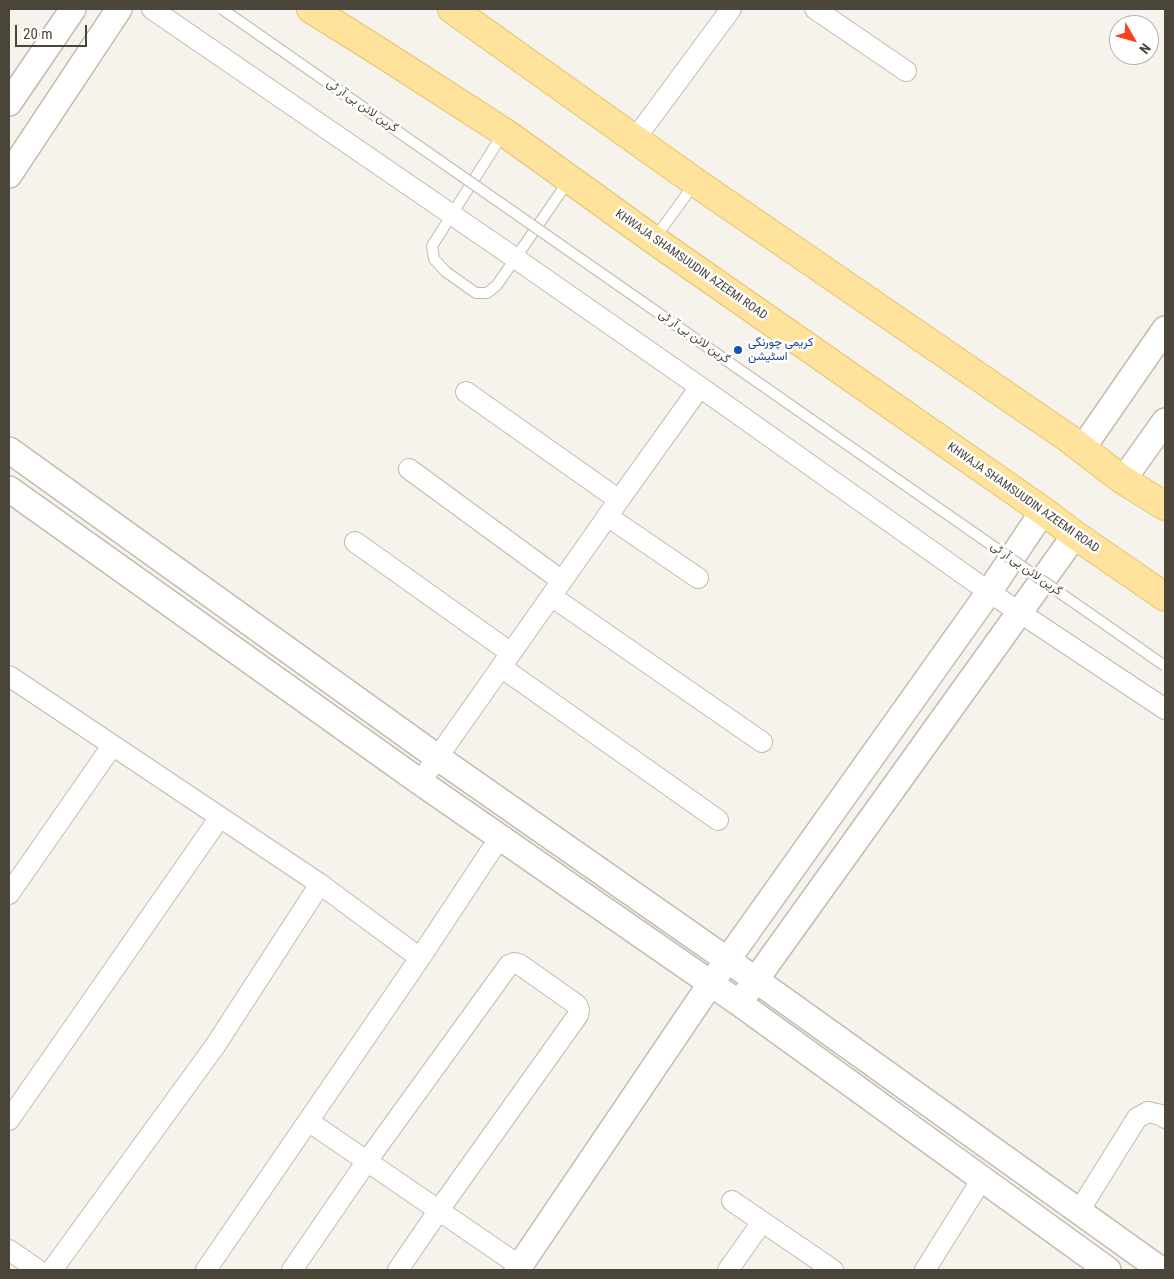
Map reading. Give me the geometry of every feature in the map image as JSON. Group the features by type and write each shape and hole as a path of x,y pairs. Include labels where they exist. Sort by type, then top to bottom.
{"main road":[{"name":"KHWAJA SHAMSUUDIN AZEEMI ROAD","path":"311,9 375,48 504,132 654,240 1165,596"},
{"path":"452,9 696,182 1060,433 1123,480 1165,506"}],"street":[{"path":"9,103 73,9"},
{"path":"9,175 119,9"},
{"path":"152,9 515,258 989,592 1165,709"},
{"path":"635,139 731,9"},
{"path":"815,9 906,71"},
{"path":"1082,449 1165,329"},
{"path":"420,782 700,387"},
{"path":"466,392 619,500"},
{"path":"1123,480 1165,420"},
{"path":"9,450 1161,1270"},
{"path":"409,469 556,589 762,742"},
{"path":"9,489 420,782 711,983 1108,1270"},
{"path":"308,1121 439,1210 519,1268 711,983 989,592 1043,511"},
{"path":"607,516 698,578"},
{"path":"739,1003 1075,535"},
{"path":"355,542 506,660 718,820"},
{"path":"11,682 112,746 320,884 420,958"},
{"path":"9,894 112,746"},
{"path":"9,1120 220,818"},
{"path":"206,1270 500,838"},
{"path":"52,1270 215,1046 320,884"},
{"path":"292,1270 367,1161 509,965 519,964 577,1005 578,1015 398,1270"},
{"path":"1079,1211 1137,1118 1148,1112 1165,1118"},
{"path":"925,1270 982,1179"},
{"path":"732,1201 832,1270"},
{"path":"728,1270 762,1222"},
{"path":"9,1250 38,1270"}],"lane":[{"name":"گرین لائن بی آر ٹی","path":"222,9 1165,666"},
{"path":"504,132 432,246 434,259 446,272 476,293 487,293 497,285 569,179"},
{"path":"654,240 696,182"}],"place":[{"name":"کریمی چورنگی اسٹیشن","path":"738,350"}]}
